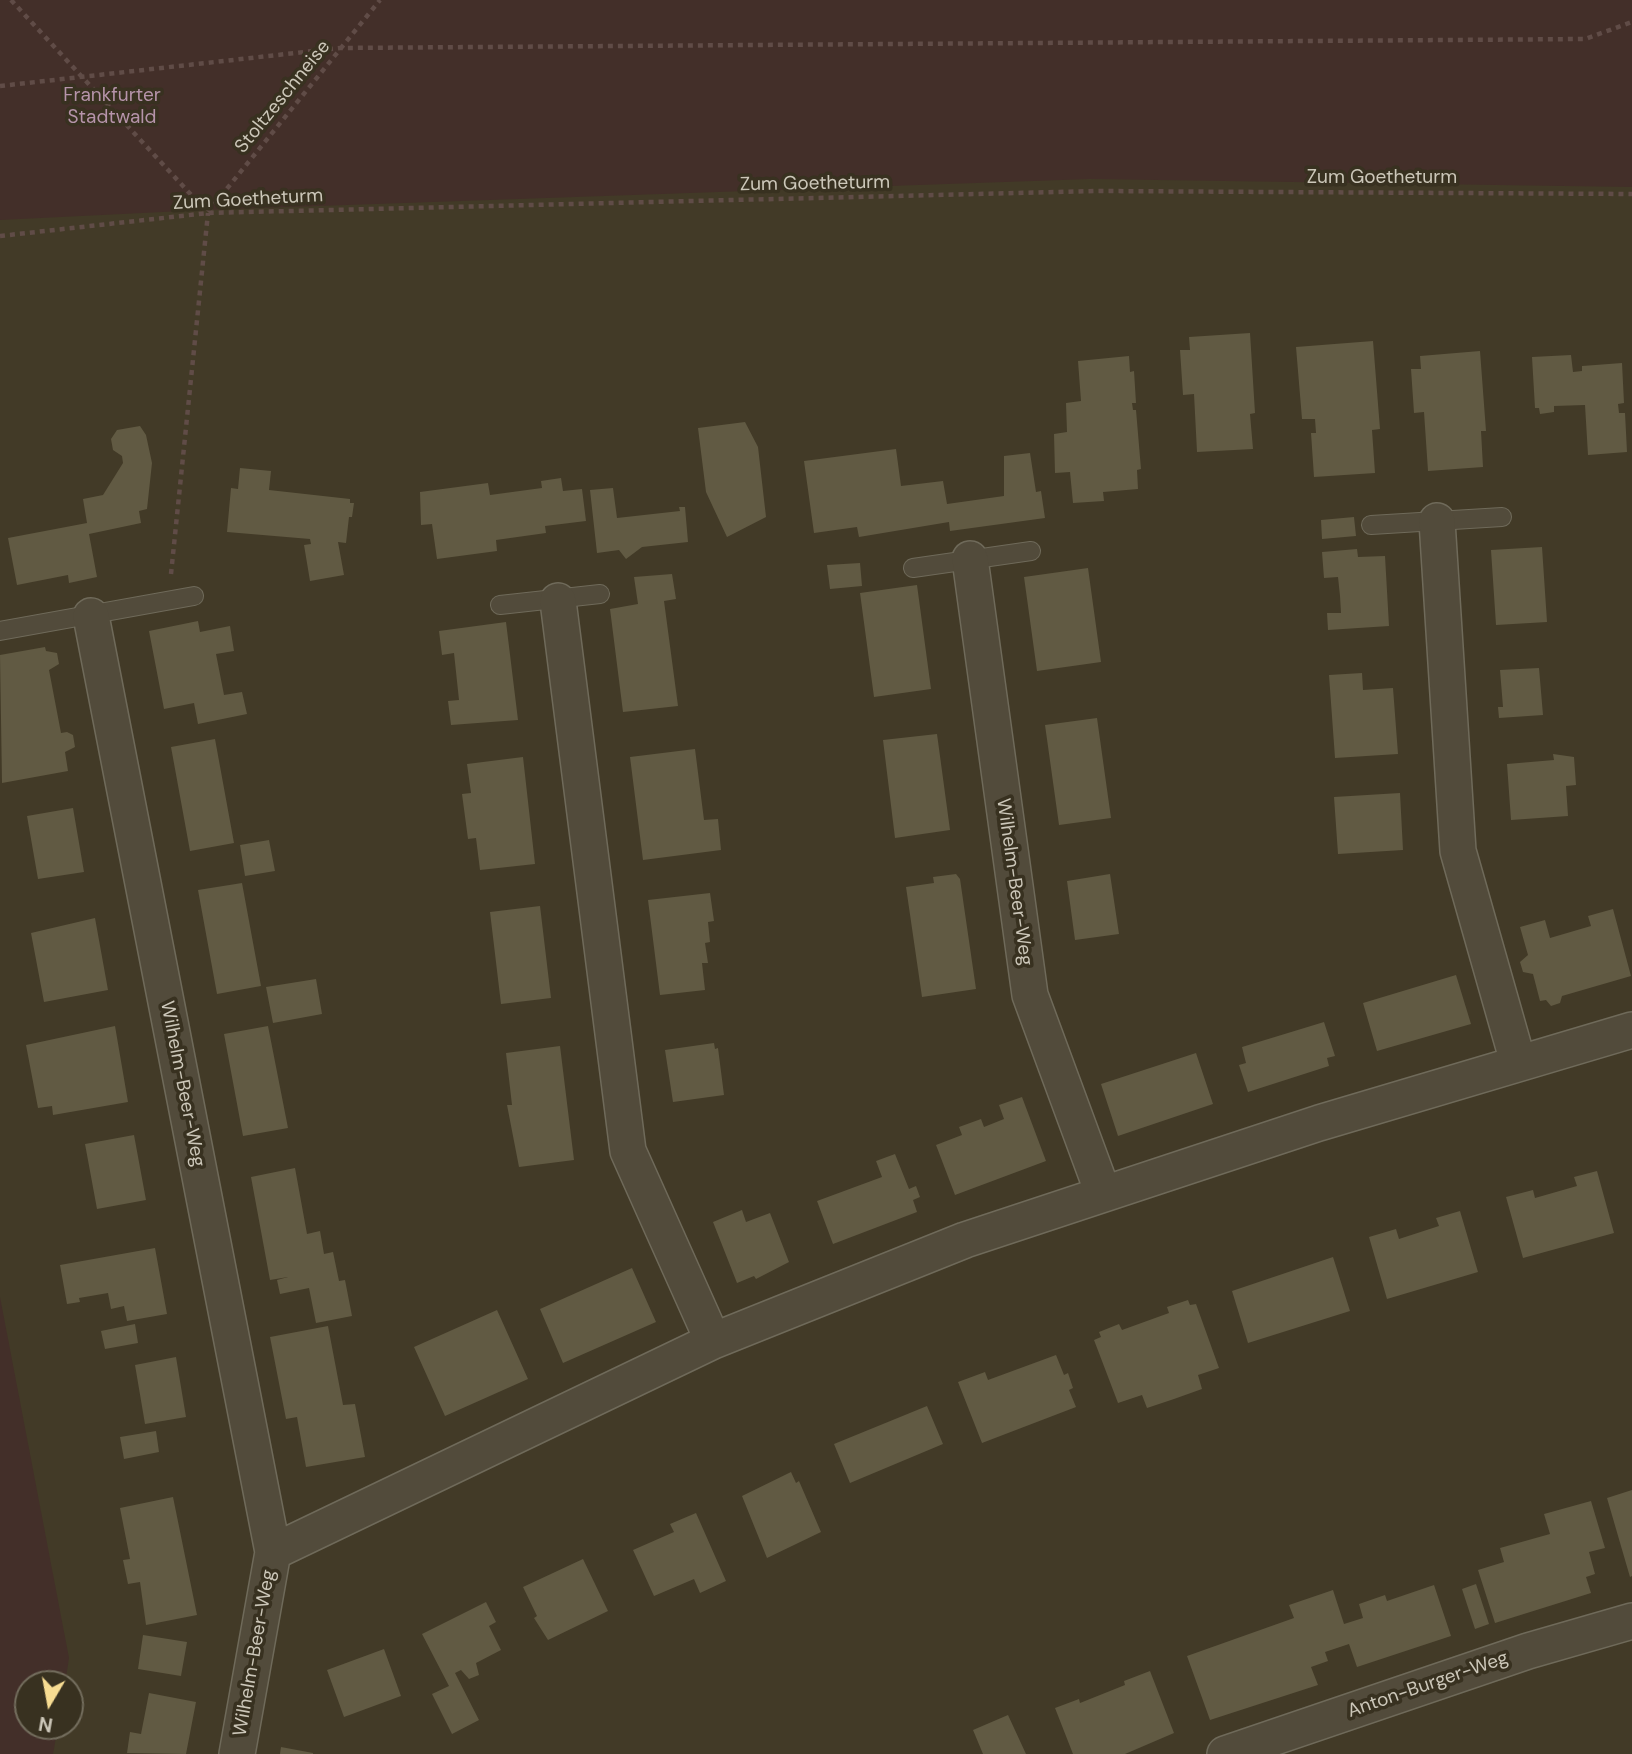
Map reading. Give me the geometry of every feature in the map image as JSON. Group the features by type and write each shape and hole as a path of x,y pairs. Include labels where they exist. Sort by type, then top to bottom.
{"street":[{"path":"1437,521 1458,851 1518,1062"},
{"name":"Wilhelm-Beer-Weg","path":"970,559 1030,995 1103,1193"},
{"path":"558,601 628,1151 713,1341"},
{"name":"Wilhelm-Beer-Weg","path":"91,616 273,1552 237,1754"},
{"name":"Wilhelm-Beer-Weg","path":"273,1552 713,1341 965,1240 1103,1193 1518,1062 1632,1030"},
{"name":"Anton-Burger-Weg","path":"1225,1754 1503,1659 1632,1621"}],"lane":[{"path":"1371,525 1502,516"},
{"path":"913,568 1031,551"},
{"path":"499,606 600,594"},
{"path":"0,631 194,596"}],"path":[{"path":"11,0 208,213 168,601"},
{"name":"Stoltzeschneise","path":"208,213 380,0"},
{"path":"0,86 340,48 1585,39 1632,22"},
{"name":"Zum Goetheturm","path":"0,236 208,213 1097,191 1632,194"}],"green space":[{"name":"Frankfurter Stadtwald","path":"0,0 1632,0 1632,187 1090,179 203,210 0,220"},
{"path":"0,1297 69,1658 67,1670 14,1670 14,1740 56,1740 53,1754 0,1754"}],"building":[{"path":"1250,333 1255,413 1250,414 1253,449 1197,452 1194,394 1183,395 1180,350 1190,350 1189,337"},
{"path":"1373,341 1380,429 1372,430 1375,473 1314,477 1311,433 1316,433 1315,419 1302,419 1296,347"},
{"path":"1480,351 1486,431 1481,431 1483,467 1428,471 1424,412 1414,413 1411,369 1421,369 1420,356"},
{"path":"1571,355 1573,372 1582,371 1582,366 1622,363 1624,403 1618,404 1619,413 1625,413 1627,452 1588,455 1585,405 1554,406 1554,412 1540,414 1539,408 1535,408 1532,357"},
{"path":"1129,356 1130,372 1134,371 1136,403 1132,403 1133,410 1136,410 1141,469 1137,470 1138,489 1103,492 1104,501 1073,503 1070,472 1055,473 1054,434 1067,432 1066,403 1081,401 1078,361"},
{"path":"745,422 758,447 766,517 727,537 706,492 698,428"},
{"path":"140,426 146,435 152,463 147,509 139,511 141,523 89,534 97,577 69,583 68,575 17,585 8,538 87,523 83,499 103,495 123,463 122,456 113,450 111,439 117,430"},
{"path":"896,449 901,486 943,481 947,504 1004,496 1004,456 1030,453 1036,492 1041,491 1045,518 950,531 949,522 859,537 857,527 814,533 804,461"},
{"path":"240,468 271,471 269,490 350,499 350,503 354,503 352,517 349,517 346,543 338,542 344,575 310,581 304,545 311,544 310,539 227,532 231,488 238,489"},
{"path":"561,478 563,491 582,489 586,521 545,526 546,533 496,540 497,551 437,559 432,524 421,525 420,492 488,483 490,495 542,488 541,481"},
{"path":"613,488 617,518 680,511 679,507 685,507 688,542 642,547 626,559 619,550 597,553 590,490"},
{"path":"1354,517 1356,536 1322,539 1321,520"},
{"path":"1542,547 1547,622 1496,625 1491,550"},
{"path":"1357,549 1358,557 1385,556 1389,626 1328,630 1327,613 1341,613 1340,596 1338,577 1324,578 1322,552"},
{"path":"860,563 862,586 830,589 827,565"},
{"path":"1088,568 1101,662 1037,671 1024,577"},
{"path":"672,574 676,599 664,601 678,706 623,712 610,609 638,604 634,577"},
{"path":"917,585 931,689 874,697 860,593"},
{"path":"198,621 200,632 230,626 234,651 216,654 224,695 242,692 247,714 198,724 194,703 164,709 149,631"},
{"path":"506,622 518,720 451,725 448,701 459,700 454,653 442,655 439,631"},
{"path":"45,647 46,651 57,653 59,664 49,670 61,733 73,735 75,747 65,752 68,771 2,783 0,655"},
{"path":"1539,668 1543,715 1499,718 1498,707 1503,707 1500,670"},
{"path":"1362,673 1363,690 1393,688 1398,754 1335,758 1329,675"},
{"path":"1097,718 1111,818 1059,825 1045,725"},
{"path":"937,734 950,830 895,838 883,740"},
{"path":"215,739 234,843 190,851 171,747"},
{"path":"695,749 704,820 718,819 721,850 643,860 630,757"},
{"path":"1553,754 1574,757 1576,785 1566,786 1568,816 1511,820 1507,764 1554,760"},
{"path":"523,757 535,864 480,870 476,838 468,839 462,794 471,793 467,764"},
{"path":"1400,793 1403,850 1338,854 1334,797"},
{"path":"73,808 84,872 38,879 27,816"},
{"path":"269,840 275,871 245,876 240,845"},
{"path":"956,874 960,879 976,989 922,997 906,887 934,883 933,877"},
{"path":"1110,874 1119,934 1075,940 1067,881"},
{"path":"242,883 261,986 217,994 198,890"},
{"path":"710,893 714,921 708,922 710,942 705,943 708,963 702,963 705,990 660,995 648,900"},
{"path":"540,906 551,998 501,1004 490,912"},
{"path":"1613,909 1631,976 1562,996 1560,1003 1551,1006 1546,1000 1540,1001 1533,974 1523,972 1520,962 1528,955 1520,927 1545,920 1550,938 1591,926 1588,916"},
{"path":"95,918 108,990 44,1002 31,933"},
{"path":"1456,975 1471,1024 1377,1051 1363,1003"},
{"path":"316,979 322,1014 273,1023 266,987"},
{"path":"1324,1022 1335,1056 1327,1058 1329,1066 1248,1092 1239,1065 1246,1063 1242,1047"},
{"path":"115,1026 128,1102 53,1115 52,1106 38,1108 26,1045"},
{"path":"268,1026 288,1128 243,1136 224,1034"},
{"path":"714,1043 715,1049 718,1048 724,1095 673,1102 665,1050"},
{"path":"560,1046 574,1160 519,1167 507,1105 512,1105 506,1053"},
{"path":"1196,1053 1213,1104 1118,1136 1101,1084"},
{"path":"1022,1097 1046,1161 955,1195 936,1145 962,1135 959,1127 981,1119 984,1127 1004,1119 999,1105"},
{"path":"134,1135 146,1200 97,1209 85,1144"},
{"path":"895,1154 909,1189 916,1186 920,1197 913,1200 917,1212 833,1244 817,1201 882,1177 876,1161"},
{"path":"295,1168 307,1234 320,1231 324,1254 333,1252 339,1281 345,1280 352,1316 316,1323 309,1288 280,1294 277,1280 288,1277 270,1280 251,1177"},
{"path":"1597,1171 1614,1233 1523,1258 1506,1197 1533,1190 1535,1198 1577,1186 1574,1177"},
{"path":"742,1210 746,1222 770,1213 789,1262 756,1279 754,1276 737,1283 713,1222"},
{"path":"1460,1211 1478,1272 1387,1299 1369,1237 1396,1229 1399,1239 1439,1226 1436,1218"},
{"path":"155,1248 167,1314 127,1321 124,1306 111,1309 108,1293 79,1298 80,1302 67,1304 60,1265"},
{"path":"1333,1257 1350,1311 1248,1343 1232,1291"},
{"path":"632,1268 656,1322 563,1363 540,1309"},
{"path":"1188,1300 1190,1305 1196,1304 1219,1368 1198,1375 1202,1389 1174,1399 1147,1408 1142,1395 1118,1403 1094,1340 1101,1337 1099,1332 1119,1324 1122,1330 1169,1313 1167,1307"},
{"path":"497,1310 528,1379 445,1416 414,1347"},
{"path":"135,1324 138,1343 105,1349 101,1331"},
{"path":"328,1326 343,1405 355,1404 365,1457 306,1467 297,1417 286,1419 270,1337"},
{"path":"1056,1355 1064,1375 1068,1373 1073,1388 1069,1390 1076,1407 982,1443 958,1382 985,1372 988,1380"},
{"path":"176,1357 186,1417 145,1424 135,1365"},
{"path":"927,1406 943,1444 850,1483 834,1444"},
{"path":"156,1431 159,1452 124,1459 120,1437"},
{"path":"791,1472 796,1483 799,1481 821,1532 767,1558 742,1496"},
{"path":"1632,1490 1632,1576 1630,1577 1607,1498"},
{"path":"173,1497 197,1615 146,1625 140,1582 128,1584 123,1560 130,1559 120,1508"},
{"path":"1591,1501 1605,1548 1589,1552 1595,1574 1586,1577 1591,1593 1495,1623 1478,1570 1504,1562 1500,1548 1550,1534 1544,1514"},
{"path":"696,1513 726,1581 700,1593 694,1579 654,1596 633,1550 674,1532 670,1524"},
{"path":"583,1559 608,1611 548,1640 534,1618 537,1616 523,1587"},
{"path":"1476,1584 1489,1624 1475,1629 1462,1589"},
{"path":"1434,1585 1451,1636 1357,1667 1349,1644 1325,1652 1328,1661 1311,1667 1318,1685 1210,1720 1187,1656 1294,1618 1289,1605 1333,1590 1344,1624 1363,1618 1359,1604 1385,1595 1387,1601"},
{"path":"486,1602 496,1622 489,1626 501,1650 476,1663 479,1675 469,1679 461,1670 455,1673 479,1720 452,1734 432,1694 449,1686 422,1634"},
{"path":"143,1635 187,1642 181,1676 138,1669"},
{"path":"384,1649 401,1696 344,1717 327,1670"},
{"path":"1150,1671 1174,1733 1125,1754 1073,1754 1055,1708 1079,1699 1080,1703 1125,1685 1124,1681"},
{"path":"149,1693 196,1702 186,1754 127,1753 130,1732 141,1734"},
{"path":"1008,1715 1026,1754 983,1754 973,1730"},
{"path":"281,1747 313,1753 313,1754 280,1754"}]}
